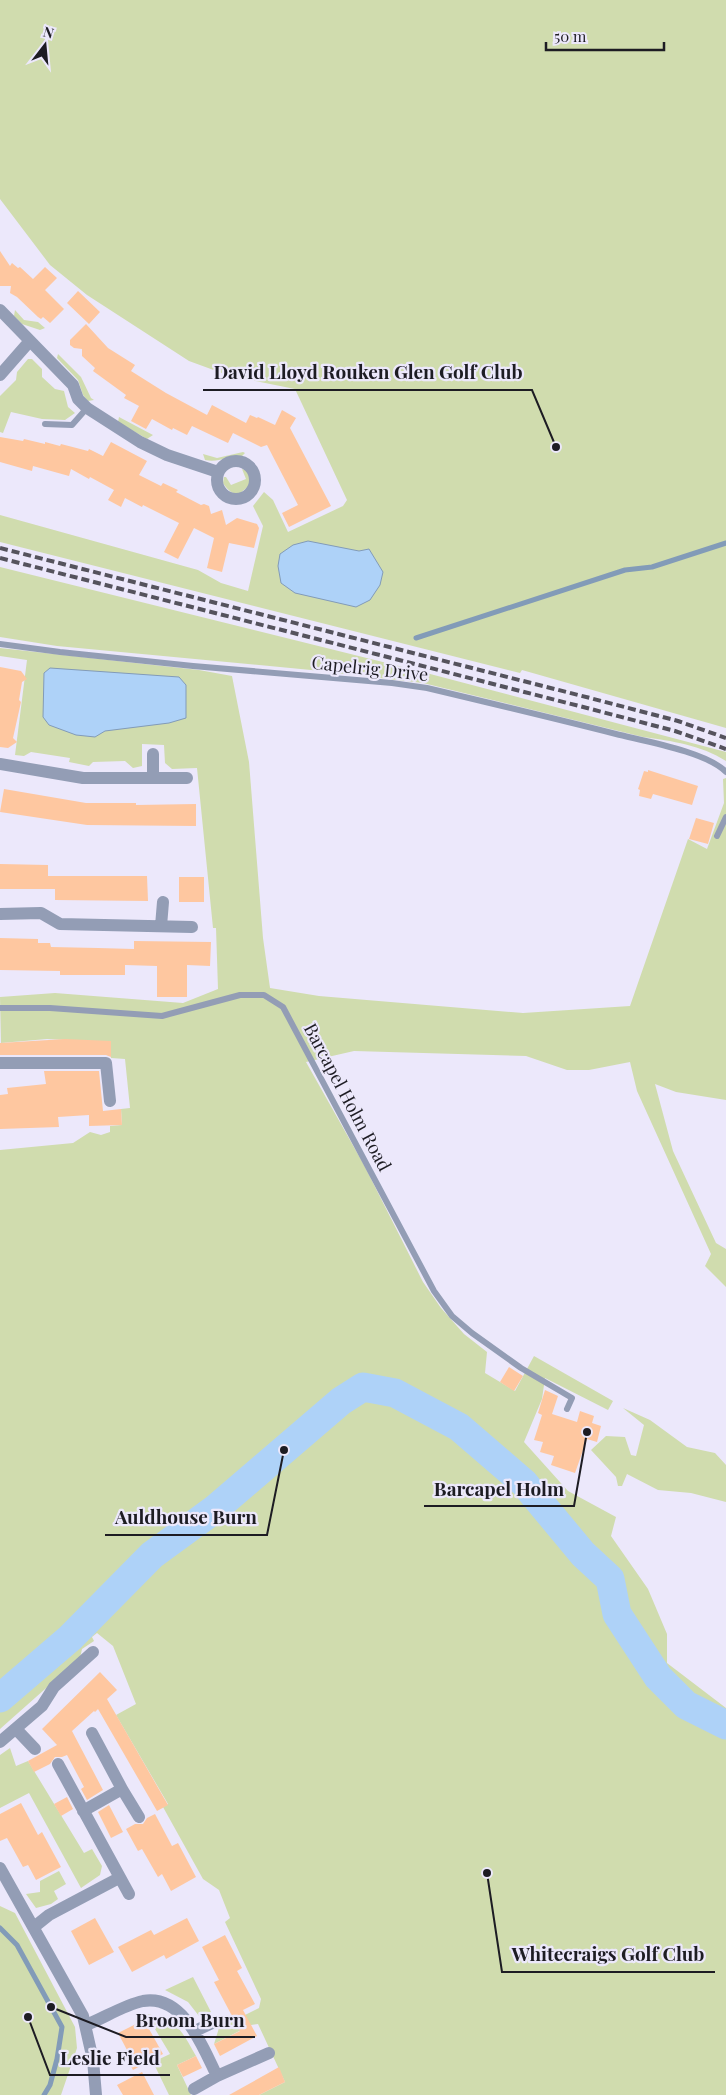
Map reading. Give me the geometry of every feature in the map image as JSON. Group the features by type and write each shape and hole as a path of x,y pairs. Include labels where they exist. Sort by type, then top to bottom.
{"street":[{"path":"0,310 29,342 73,385 78,399 87,408 140,442 168,455 218,472"},
{"path":"0,375 29,342"},
{"path":"153,754 153,778"},
{"path":"0,764 83,778 187,778"},
{"path":"161,926 162,902"},
{"path":"0,914 41,913 60,924 192,927"},
{"path":"0,1063 106,1063 110,1101"},
{"path":"0,1742 42,1706 54,1687 93,1652"},
{"path":"16,1728 35,1750"},
{"path":"92,1733 139,1817"},
{"path":"58,1764 129,1894"},
{"path":"83,1811 122,1789"},
{"path":"0,1868 84,2016 93,2060 96,2095"},
{"path":"34,1927 49,1915 119,1878"},
{"path":"86,2025 144,2001 160,2003 175,2010 191,2024 217,2076"},
{"path":"194,2031 212,2023"},
{"path":"194,2089 217,2076 269,2053"}],"lane":[{"path":"45,424 72,425 87,408"},
{"name":"Capelrig Drive","path":"0,644 69,653 392,682 427,688 652,743 701,757 716,764 726,772"},
{"path":"717,836 726,817"},
{"name":"Barcapel Holm Road","path":"0,1008 50,1008 162,1016 240,995 264,995 283,1008 434,1291 452,1316 472,1333 521,1368 572,1398 567,1409"}],"green space":[{"path":"0,0 726,0 726,728 522,670 520,673 0,542 0,515 198,570 221,583 248,591 263,526 253,506 264,492 273,500 288,532 343,506 347,500 295,389 230,376 189,361 87,295 50,265 0,199"},
{"path":"15,310 24,320 38,322 45,328 40,330 22,324 14,316"},
{"path":"58,354 81,377 91,398 94,400 88,401 83,395 78,380 57,358"},
{"path":"28,359 32,359 42,369 42,377 55,389 64,391 68,407 75,413 65,420 42,419 11,412 3,433 0,432 0,396 16,380 17,372"},
{"path":"119,417 153,435 147,439 118,422"},
{"path":"245,453 242,456 210,461 205,460 203,454 217,458"},
{"path":"242,469 248,471 251,475 250,485 239,494 231,492 223,483 224,477 226,477 231,485 246,479"},
{"path":"0,567 415,670 726,752 726,761 707,751 686,744 643,737 423,683 311,670 57,646 0,637"},
{"path":"0,648 199,670 232,676 249,762 263,938 270,988 319,996 523,1013 630,1006 688,839 707,849 724,803 723,779 726,778 726,1100 676,1092 655,1084 673,1151 716,1243 726,1249 726,1287 705,1266 711,1254 637,1091 630,1062 589,1070 567,1070 526,1056 354,1051 306,1062 364,1165 423,1282 441,1308 464,1334 487,1352 485,1373 515,1391 534,1356 613,1401 608,1410 545,1378 542,1399 524,1442 568,1491 616,1517 611,1536 648,1589 667,1634 667,1663 726,1708 726,2095 259,2095 285,2082 258,2024 251,2025 214,2044 219,2028 259,2008 261,1999 225,1922 230,1918 219,1890 203,1879 163,1807 168,1804 116,1715 136,1704 113,1646 97,1633 92,1637 94,1641 82,1649 80,1658 0,1729 0,1150 73,1143 90,1132 101,1135 110,1132 110,1126 122,1125 121,1109 130,1108 125,1059 111,1058 111,1042 47,1039 1,1043 0,997 55,993 183,1003 218,989 216,928 213,928 197,768 172,769 165,763 164,745 142,744 142,766 133,768 125,761 93,762 89,766 69,762 70,758 31,752 24,756 15,755 27,660 0,656"},
{"path":"623,1408 650,1420 687,1447 715,1453 726,1465 726,1502 691,1493 658,1490 627,1474 622,1486 618,1486 616,1477 591,1450 606,1436 625,1437 631,1455 636,1456 644,1425"},
{"path":"10,1748 16,1766 28,1761 84,1853 92,1849 102,1866 100,1875 81,1888 29,1793 0,1808 0,1755"},
{"path":"59,1871 66,1884 54,1891 58,1899 51,1904 36,1908 26,1894 40,1892 40,1881"},
{"path":"0,1906 15,1913 75,2027 77,2048 61,2095 0,2095"},
{"path":"193,1977 211,2012 199,2016 188,2002 165,1990"},
{"path":"146,2014 165,2019 177,2027 196,2056 177,2065 191,2095 169,2095 153,2062 170,2054"}],"water":[{"path":"308,541 359,551 369,549 383,572 380,585 370,600 356,607 295,593 281,583 278,566 280,554 293,545"},
{"path":"50,668 179,677 186,685 186,718 169,723 105,731 95,737 76,735 49,725 43,717 44,673"}],"building":[{"path":"0,251 10,266 12,263 18,268 20,267 33,279 45,267 57,278 45,290 64,309 50,323 43,317 41,319 38,317 17,297 10,293 11,286 0,286"},
{"path":"78,291 100,312 89,324 67,303"},
{"path":"86,324 108,348 135,365 131,371 166,393 207,415 212,405 246,423 250,415 275,425 282,410 296,418 290,428 331,506 289,527 282,513 298,505 267,445 261,447 233,433 228,443 192,426 187,435 173,428 172,430 152,419 146,429 131,421 139,406 124,398 126,395 93,371 95,368 82,356 82,349 74,348 70,345 70,340"},
{"path":"0,437 23,441 24,439 45,444 45,442 60,446 61,444 88,451 89,449 103,456 111,442 147,461 139,475 161,486 163,483 201,505 209,506 211,514 222,510 226,525 237,518 257,524 259,528 254,548 229,543 222,572 207,568 214,538 194,528 178,559 164,552 179,523 125,498 121,507 108,500 114,490 71,469 69,476 33,466 32,471 0,462"},
{"path":"0,667 21,671 27,679 22,682 19,700 21,702 13,738 17,742 8,748 0,747"},
{"path":"648,770 698,786 692,805 653,794 651,799 639,796 640,790 638,789 644,771 648,772"},
{"path":"4,789 86,803 136,803 136,805 196,804 196,826 87,825 0,812"},
{"path":"696,818 714,823 708,844 689,839"},
{"path":"0,864 48,865 48,876 147,876 148,901 55,900 55,889 0,889"},
{"path":"179,877 204,877 204,902 179,902"},
{"path":"0,938 38,939 38,943 50,943 51,947 134,949 134,941 211,942 210,966 187,965 187,997 157,997 157,966 125,965 125,975 60,975 60,971 0,970"},
{"path":"65,1039 111,1041 111,1057 106,1055 0,1055 0,1043"},
{"path":"44,1071 99,1071 103,1111 121,1109 122,1125 89,1126 89,1115 58,1117 59,1127 0,1129 0,1095 8,1094 7,1088 46,1084"},
{"path":"509,1367 523,1376 514,1391 500,1382"},
{"path":"545,1390 558,1396 552,1414 577,1422 580,1411 594,1416 592,1423 601,1426 597,1442 587,1439 575,1473 551,1465 554,1456 540,1452 543,1442 534,1440 542,1415 538,1413"},
{"path":"100,1672 117,1690 107,1699 168,1805 157,1811 98,1709 72,1731 103,1790 87,1800 81,1789 84,1787 67,1755 55,1757 50,1764 34,1772 28,1761 57,1745 42,1729"},
{"path":"67,1797 73,1809 61,1816 54,1804"},
{"path":"21,1803 38,1835 42,1832 61,1867 36,1880 28,1865 23,1867 7,1838 0,1841 0,1814"},
{"path":"109,1805 123,1832 111,1838 98,1812"},
{"path":"155,1814 172,1846 178,1843 196,1877 171,1891 162,1874 158,1877 142,1849 138,1851 126,1829 135,1824 143,1824 147,1818"},
{"path":"95,1918 114,1952 89,1965 71,1931"},
{"path":"187,1918 199,1941 166,1959 164,1955 132,1972 118,1947 151,1930 154,1935"},
{"path":"225,1935 242,1968 237,1971 255,2004 243,2010 257,2036 220,2056 214,2044 240,2031 214,1982 219,1980 202,1947"},
{"path":"144,2020 163,2054 133,2070 123,2052 127,2050 118,2033"},
{"path":"196,2056 202,2068 183,2077 177,2065"},
{"path":"279,2067 285,2082 259,2095 229,2095"},
{"path":"142,2072 154,2095 123,2095 117,2085"}],"waterway":[{"path":"416,638 625,570 652,567 726,543"},
{"path":"0,1698 70,1638 152,1555 215,1509 341,1401 363,1387 395,1393 459,1427 524,1483 583,1554 610,1579 617,1614 658,1677 686,1705 726,1725"},
{"path":"0,1928 17,1945 62,2027 57,2059 50,2085 44,2095"}],"railway":[{"path":"0,548 678,721 726,738"},
{"path":"0,558 675,731 726,749"}],"place":[{"name":"David Lloyd Rouken Glen Golf Club","path":"556,447"},
{"name":"Barcapel Holm","path":"587,1432"},
{"name":"Auldhouse Burn","path":"284,1450"},
{"name":"Whitecraigs Golf Club","path":"487,1873"},
{"name":"Broom Burn","path":"51,2007"},
{"name":"Leslie Field","path":"28,2017"}]}
